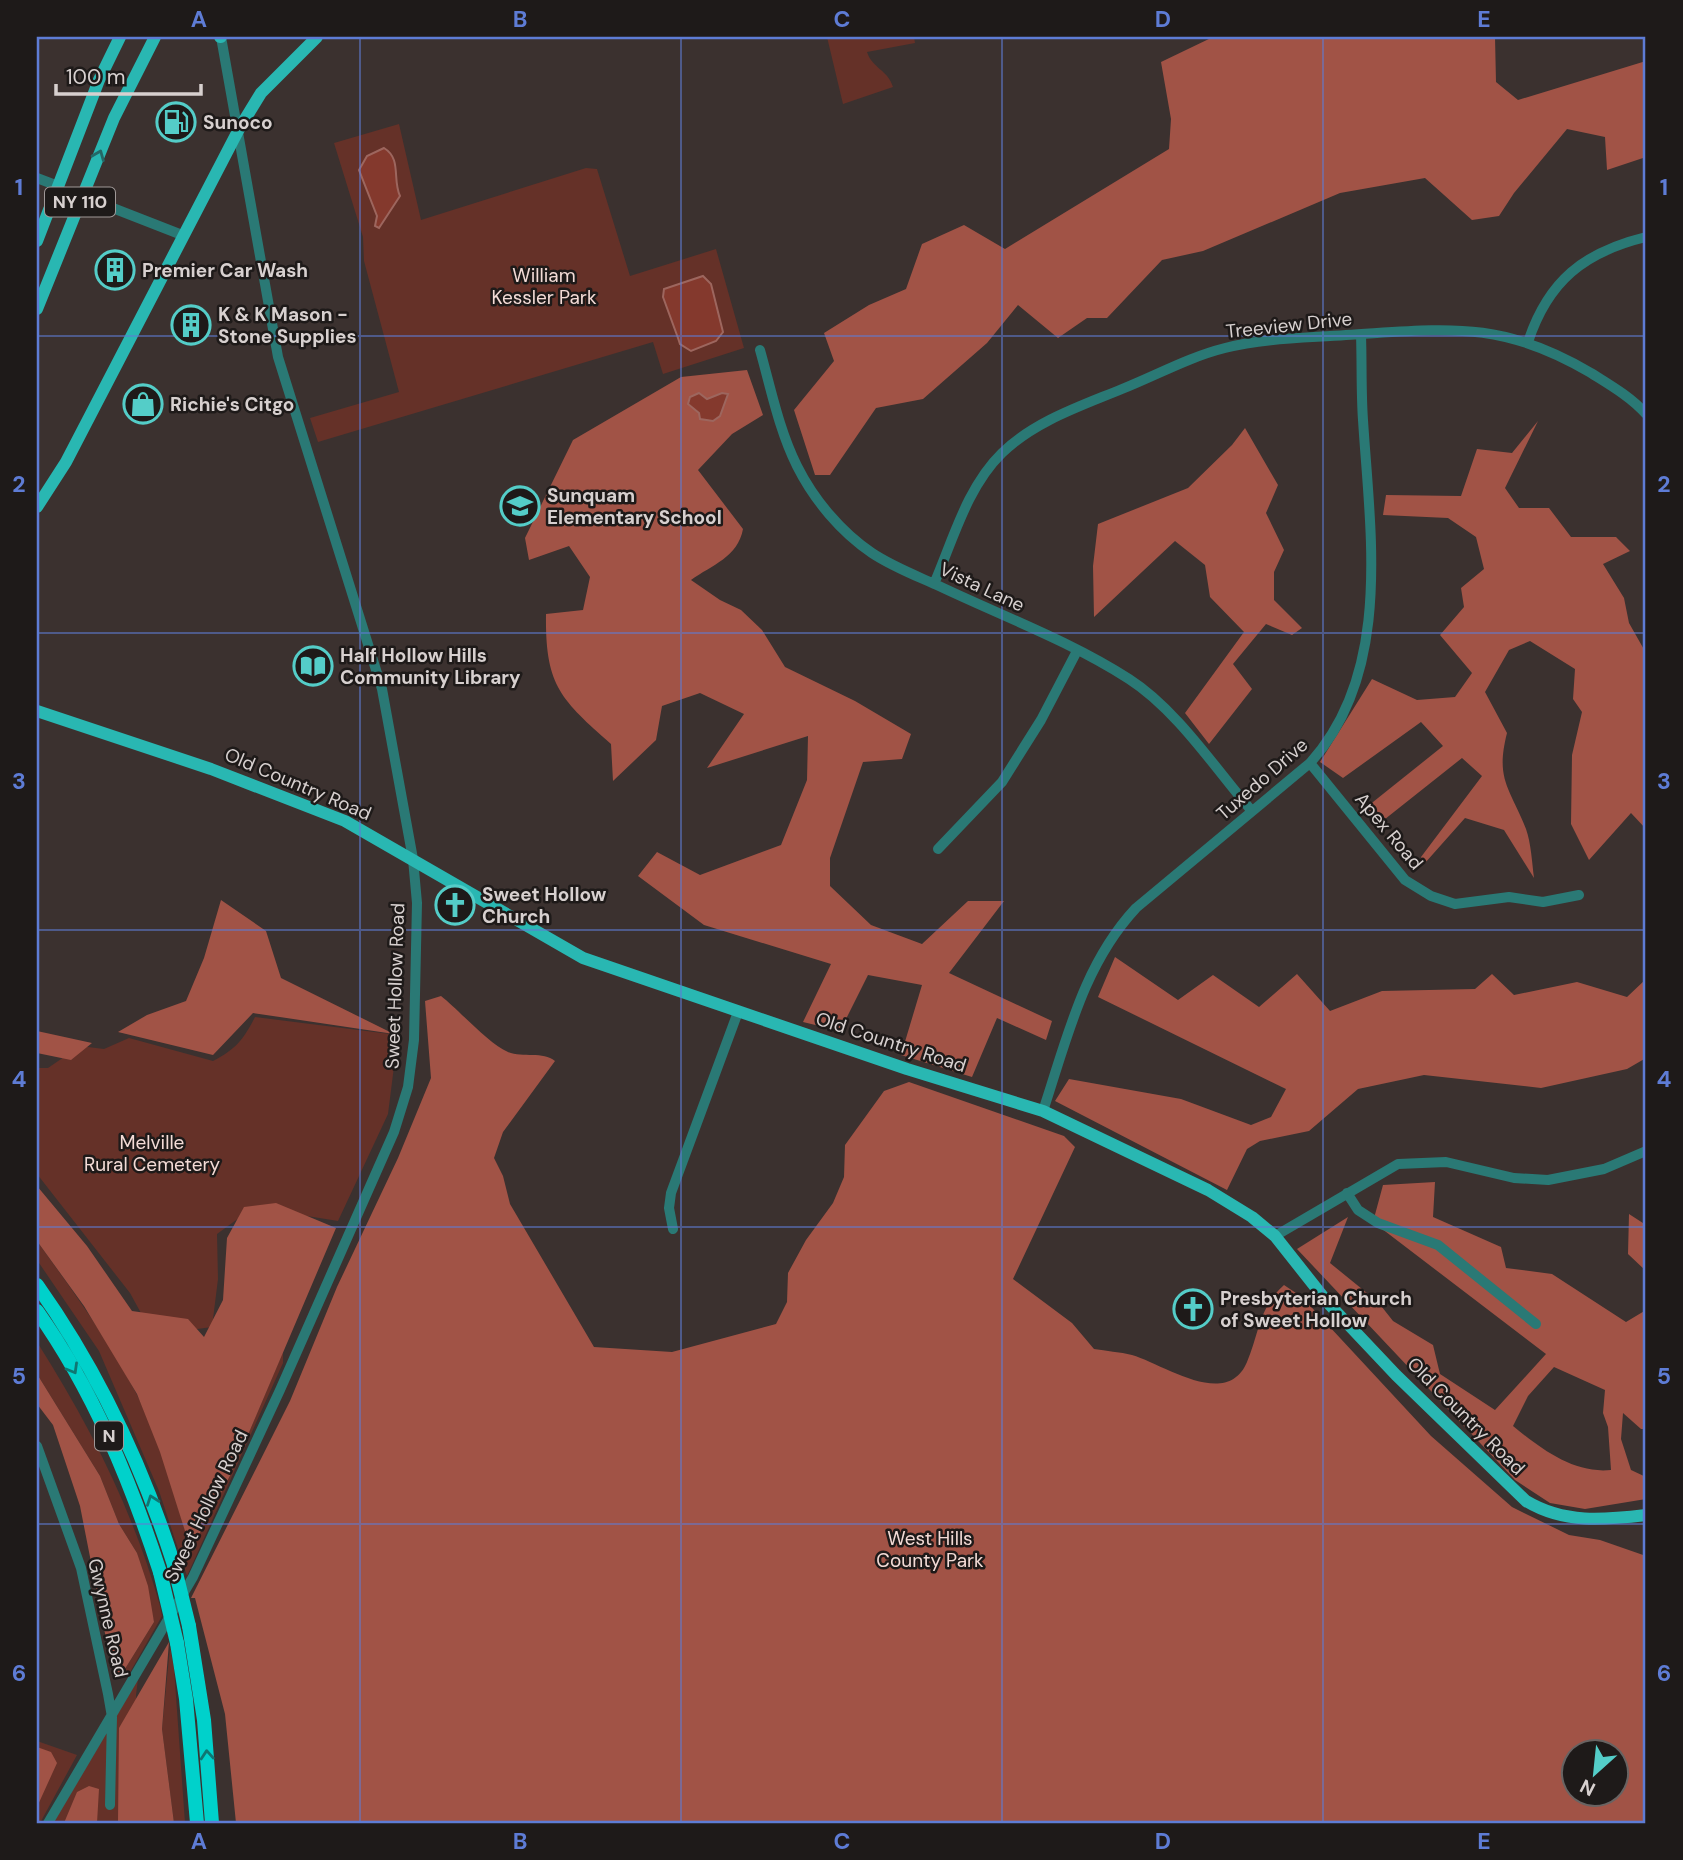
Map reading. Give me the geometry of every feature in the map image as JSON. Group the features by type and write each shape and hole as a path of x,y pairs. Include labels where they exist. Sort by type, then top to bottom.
{"highway":[{"name":"N","path":"37,1284 70,1333 122,1427 150,1492 174,1565 189,1626 204,1720 212,1823"},
{"name":"N","path":"37,1311 78,1377 110,1438 137,1504 160,1572 177,1643 186,1699 197,1823"}],"main road":[{"name":"NY 110","path":"37,241 99,80 120,37"},
{"path":"38,502 66,462 239,129 261,93 317,37"},
{"name":"NY 110","path":"37,309 114,118 156,38"},
{"name":"Old Country Road","path":"37,711 291,798 345,821 583,958 738,1012 1043,1111 1208,1190 1252,1217 1275,1236 1328,1303 1388,1366 1526,1501 1542,1511 1566,1519 1646,1515"}],"street":[{"name":"Sweet Hollow Road","path":"48,1823 198,1565 280,1390 403,1108 414,1040 417,903 414,859 382,688 278,357 265,296 239,129 220,37"},
{"path":"37,178 58,186"},
{"path":"82,196 182,235"},
{"path":"1528,342 1536,317 1551,291 1573,270 1596,254 1646,237"},
{"name":"Treeview Drive","path":"934,584 980,479 1002,453 1028,433 1066,411 1186,361 1227,347 1456,329 1490,332 1528,342 1608,383 1646,414"},
{"name":"Tuxedo Drive","path":"1043,1111 1087,981 1116,929 1136,908 1310,763 1322,750 1352,696 1369,616 1371,535 1362,415 1361,335"},
{"name":"Vista Lane","path":"760,350 784,438 799,469 822,504 846,533 874,554 1130,679 1154,697 1251,810"},
{"path":"939,849 1009,772 1041,720 1077,651"},
{"name":"Apex Road","path":"1310,763 1405,880 1431,896 1455,904 1509,897 1543,902 1579,895"},
{"path":"673,1229 669,1208 671,1193 738,1012"},
{"path":"1275,1236 1398,1164 1446,1163 1514,1178 1548,1180 1604,1169 1646,1151"},
{"path":"1347,1193 1358,1210 1378,1223 1438,1245 1536,1324"},
{"name":"Gwynne Road","path":"37,1446 80,1568 112,1717 110,1805"}],"green space":[{"path":"827,37 914,37 915,43 867,52 893,87 843,104"},
{"path":"1213,37 1495,37 1496,82 1518,100 1646,61 1646,157 1607,170 1605,137 1567,129 1514,193 1499,216 1472,220 1425,178 1340,193 1203,251 1162,260 1107,318 1087,318 1058,338 1018,305 987,343 923,399 876,408 830,475 815,475 794,410 834,361 824,333 869,305 906,289 922,244 964,225 1005,249 1169,149 1171,119 1161,62"},
{"name":"William Kessler Park","path":"399,124 421,220 586,168 597,169 630,276 716,249 744,348 663,374 653,342 318,442 310,418 399,392 364,261 363,237 334,143"},
{"path":"747,370 763,415 732,434 698,470 743,529 736,547 730,553 691,580 720,600 741,610 762,630 785,667 855,701 911,734 902,759 863,762 830,858 830,886 871,925 922,944 968,901 1004,901 949,973 1052,1021 1046,1040 997,1018 972,1077 901,1055 922,985 868,975 840,1031 803,1022 831,964 704,925 638,876 657,852 700,875 781,845 807,780 808,736 707,768 744,714 700,693 662,706 656,740 613,781 611,744 568,702 553,674 546,638 546,614 583,610 590,577 569,546 529,560 525,538 573,440 681,377"},
{"path":"1538,421 1505,488 1519,508 1549,508 1571,537 1616,537 1630,551 1603,564 1624,598 1629,623 1646,653 1646,829 1631,813 1589,860 1571,824 1572,755 1582,712 1573,699 1575,669 1530,641 1509,650 1485,692 1507,733 1504,773 1528,834 1534,878 1504,830 1465,818 1425,863 1421,857 1482,776 1462,758 1375,827 1368,806 1443,746 1421,722 1343,778 1320,762 1372,679 1417,700 1455,697 1472,673 1440,635 1464,607 1461,588 1484,569 1476,537 1448,518 1383,515 1386,495 1461,496 1477,449 1512,453"},
{"path":"1245,428 1278,485 1266,513 1284,550 1274,572 1274,600 1302,628 1292,635 1266,624 1233,664 1252,689 1209,744 1185,713 1244,632 1210,597 1205,565 1175,541 1094,617 1093,566 1098,524 1188,488 1232,445"},
{"path":"221,900 266,931 281,978 394,1034 253,1013 213,1055 118,1032 147,1015 186,1001 204,958"},
{"path":"1115,957 1178,1000 1213,975 1259,1007 1297,974 1330,1011 1382,991 1475,989 1492,974 1514,995 1577,982 1627,997 1646,979 1646,1058 1627,1069 1541,1088 1424,1075 1358,1089 1309,1131 1260,1141 1247,1149 1227,1190 1055,1101 1069,1079 1181,1099 1251,1125 1271,1117 1286,1089 1098,997"},
{"name":"West Hills County Park","path":"441,996 500,1048 520,1055 545,1056 555,1061 503,1132 494,1158 503,1176 510,1204 594,1347 672,1352 776,1324 787,1302 788,1273 806,1240 833,1203 844,1177 845,1145 884,1091 909,1082 1064,1136 1075,1147 1013,1279 1072,1323 1094,1349 1132,1355 1194,1380 1225,1382 1238,1376 1247,1362 1264,1312 1284,1285 1302,1297 1431,1436 1512,1507 1569,1535 1600,1540 1646,1556 1646,1823 236,1823 225,1714 195,1598 191,1598 290,1401 337,1287 398,1158 431,1078 425,1001"},
{"name":"Melville Rural Cemetery","path":"255,1017 398,1035 388,1114 338,1221 276,1211 243,1215 217,1234 218,1279 212,1327 153,1335 130,1293 37,1174 37,1068 48,1068 80,1046 104,1049 129,1038 213,1061 238,1043"},
{"path":"37,1031 92,1043 71,1060 37,1053"},
{"path":"1435,1182 1433,1217 1501,1247 1506,1268 1552,1274 1626,1322 1646,1310 1646,1429 1641,1429 1623,1413 1621,1439 1631,1470 1646,1477 1646,1499 1585,1509 1550,1503 1515,1480 1297,1249 1348,1217 1330,1263 1378,1302 1393,1321 1433,1345 1440,1374 1495,1410 1546,1354 1373,1222 1383,1185","holes":["1554,1367 1605,1390 1603,1413 1608,1427 1611,1470 1571,1464 1547,1451 1513,1426 1528,1396"]},
{"path":"37,1186 87,1246 132,1311 188,1319 204,1337 223,1300 227,1238 244,1207 276,1203 336,1228 233,1470 191,1550 160,1452 137,1394 84,1306 37,1241"},
{"path":"1629,1214 1646,1225 1646,1271 1628,1254"},
{"path":"37,1241 102,1334 145,1411 191,1549 233,1470 283,1352 283,1363 187,1576 159,1491 99,1351 37,1260"},
{"path":"37,1342 75,1405 123,1502 160,1606 162,1616 129,1674 123,1678 120,1677 154,1622 137,1553 119,1524 100,1476 37,1374"},
{"path":"37,1374 100,1476 119,1524 137,1553 148,1586 154,1622 120,1677 112,1669 80,1506 53,1425 37,1404"},
{"path":"169,1642 162,1729 174,1823 118,1823 119,1728"},
{"path":"170,1647 174,1668 185,1823 174,1823 162,1729"},
{"path":"138,1679 136,1695 147,1823 53,1823"},
{"path":"37,1741 77,1755 40,1823 37,1823"},
{"path":"37,1747 51,1752 57,1763 37,1807"},
{"path":"89,1786 99,1789 97,1823 64,1823 77,1792"}],"shaded area":[{"path":"384,148 390,153 395,164 400,196 379,228 375,226 377,216 359,170 367,156"},
{"path":"703,276 711,284 723,332 716,341 691,351 680,344 663,297 664,289"},
{"path":"699,393 707,399 722,393 728,394 720,416 713,421 700,419 699,413 688,404 690,397"}],"place":[{"name":"Sunoco","path":"176,122"},
{"name":"Premier Car Wash","path":"115,270"},
{"name":"K & K Mason - Stone Supplies","path":"191,325"},
{"name":"Richie's Citgo","path":"143,404"},
{"name":"Sunquam Elementary School","path":"520,506"},
{"name":"Half Hollow Hills Community Library","path":"313,666"},
{"name":"Sweet Hollow Church","path":"455,905"},
{"name":"Presbyterian Church of Sweet Hollow","path":"1193,1309"}]}
